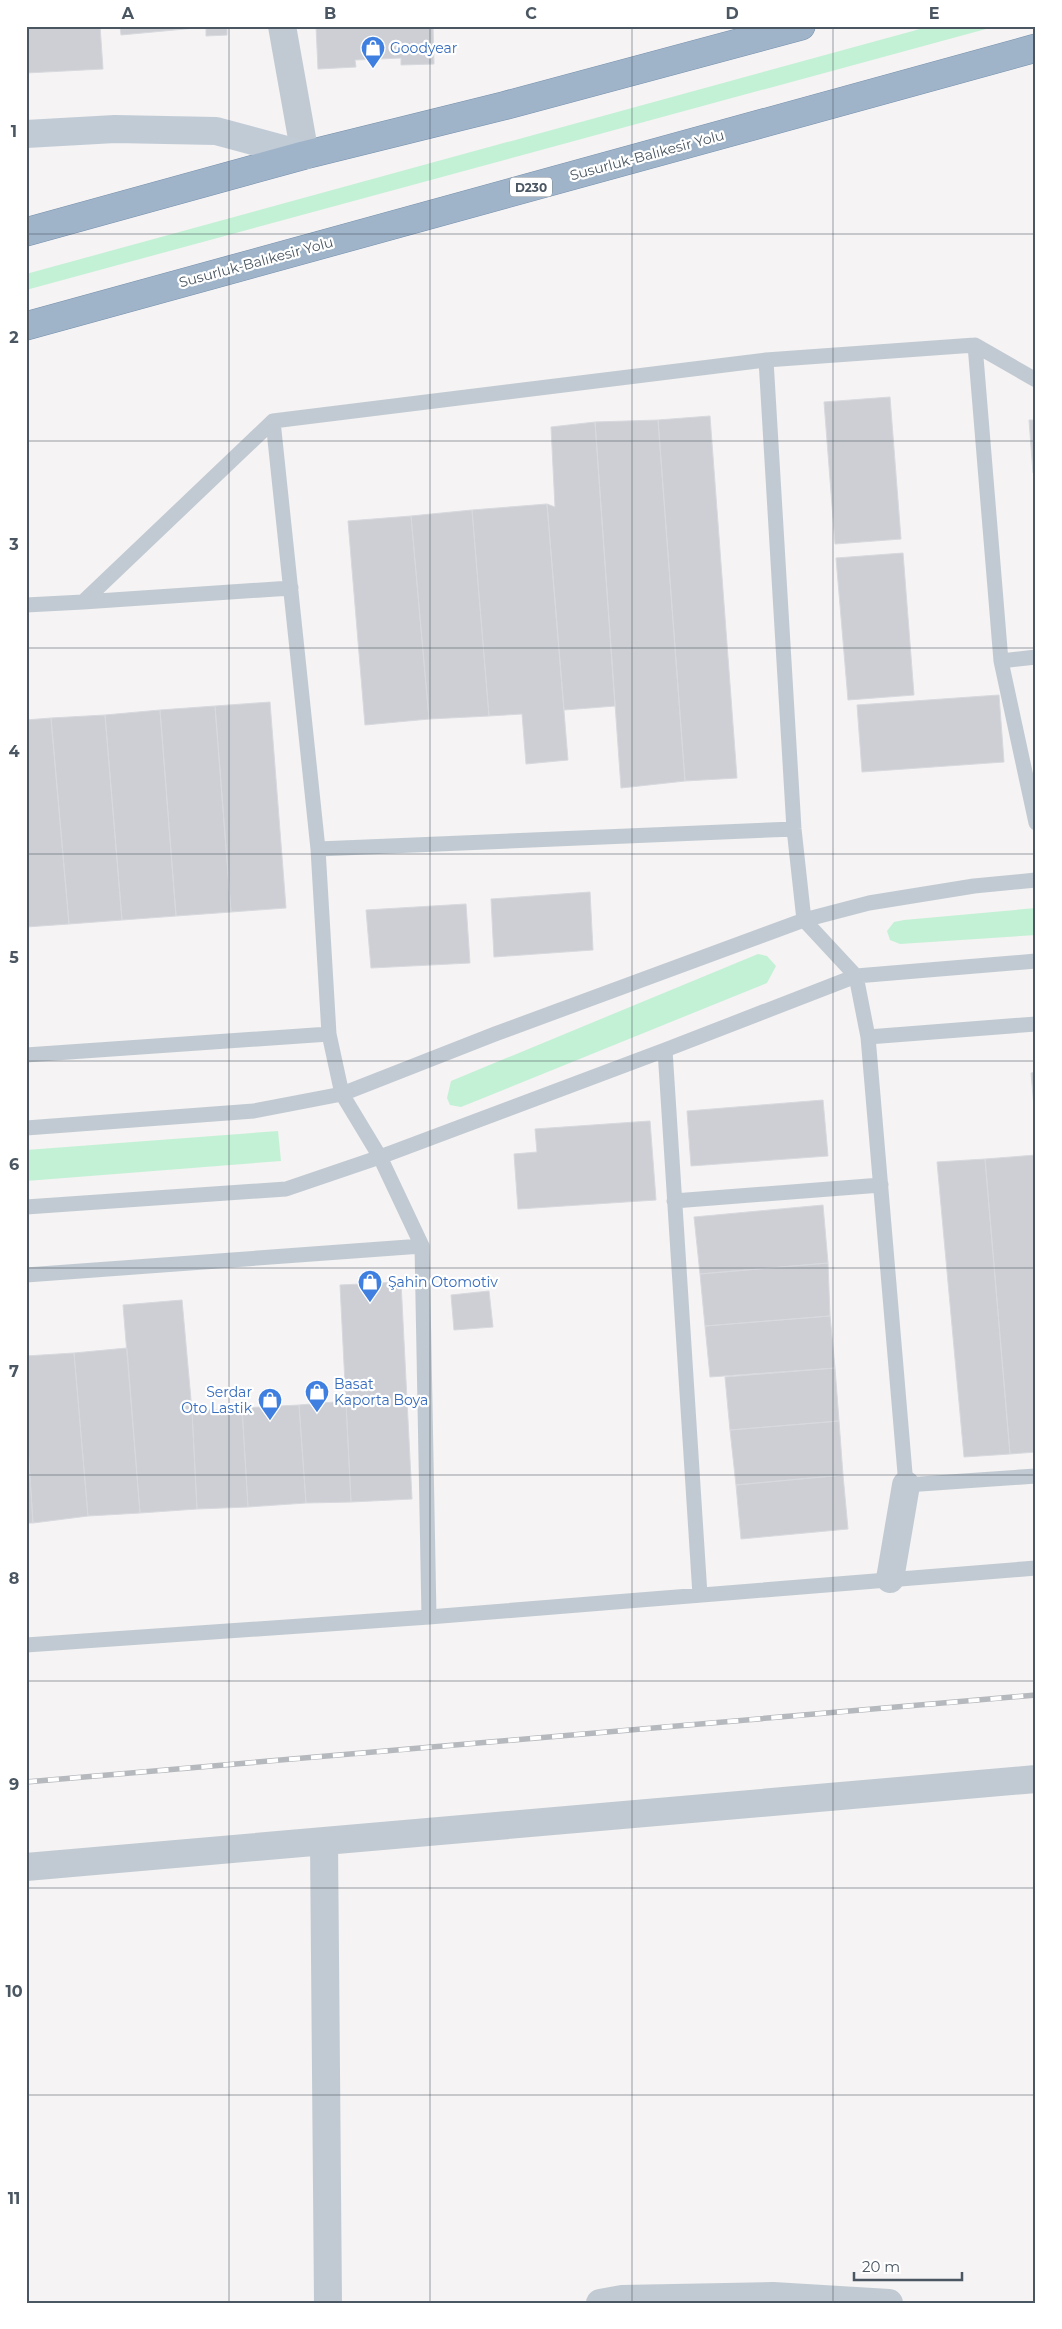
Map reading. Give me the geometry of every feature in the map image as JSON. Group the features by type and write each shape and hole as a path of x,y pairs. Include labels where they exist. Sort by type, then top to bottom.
{"highway":[{"path":"26,232 305,155 503,106 801,26"},
{"name":"Susurluk-Balıkesir Yolu","path":"26,326 1036,48"}],"main road":[{"path":"26,134 115,129 216,131 305,155"}],"street":[{"path":"282,26 305,155"},
{"path":"890,1579 906,1485"},
{"path":"26,1867 1036,1779"},
{"path":"324,1841 328,2303"},
{"path":"600,2303 622,2299 773,2296 889,2303"}],"lane":[{"path":"975,345 1000,661 1036,823"},
{"path":"84,602 273,421 766,360 975,345 1036,380"},
{"path":"766,360 794,830 804,920 856,976 868,1037 906,1485 1036,1476"},
{"path":"273,421 318,849 329,1034 342,1094 380,1157 422,1246 430,1617"},
{"path":"26,605 291,588"},
{"path":"1000,661 1036,657"},
{"path":"318,849 794,830"},
{"path":"26,1128 254,1111 342,1094 495,1034 804,920 869,903 974,886 1036,880"},
{"path":"26,1207 286,1189 380,1157 856,976 1036,961"},
{"path":"868,1037 1036,1024"},
{"path":"26,1055 329,1034"},
{"path":"665,1050 700,1595"},
{"path":"674,1201 881,1184"},
{"path":"26,1276 422,1246"},
{"path":"26,1645 430,1617 1036,1568"}],"green space":[{"path":"931,26 997,26 26,290 26,274"},
{"path":"1036,908 1036,935 900,944 890,940 887,931 894,922 904,920"},
{"path":"758,954 767,956 776,966 767,983 461,1107 450,1105 447,1098 451,1081"},
{"path":"278,1131 281,1161 26,1181 26,1150"}],"building":[{"path":"26,26 100,26 103,69 26,73"},
{"path":"120,26 227,26 227,35 206,36 206,27 121,35"},
{"path":"316,26 433,26 434,64 401,65 401,58 355,60 356,67 318,69"},
{"path":"890,397 901,539 835,544 824,402"},
{"path":"710,416 737,778 685,781 658,420"},
{"path":"658,420 685,781 621,788 595,422"},
{"path":"1029,420 1036,420 1036,472 1033,473"},
{"path":"595,422 615,706 564,710 547,504 555,507 551,427"},
{"path":"547,504 568,760 526,764 522,714 489,716 472,510"},
{"path":"472,510 489,716 429,719 411,516"},
{"path":"411,516 429,719 365,725 348,521"},
{"path":"903,553 914,695 848,700 836,558"},
{"path":"999,695 1004,762 862,772 857,705"},
{"path":"270,702 286,908 231,912 215,706"},
{"path":"215,706 231,912 176,916 160,710"},
{"path":"160,710 176,916 122,920 105,715"},
{"path":"105,715 122,920 69,924 51,718"},
{"path":"51,718 69,924 26,927 26,720"},
{"path":"590,892 593,950 494,957 491,899"},
{"path":"466,904 470,963 371,968 366,910"},
{"path":"1036,1072 1036,1129 1031,1073"},
{"path":"823,1100 828,1156 691,1166 687,1111"},
{"path":"650,1121 656,1200 518,1209 514,1154 537,1152 535,1129"},
{"path":"1036,1155 1036,1452 1010,1454 985,1159"},
{"path":"985,1159 1010,1454 964,1457 937,1162"},
{"path":"823,1205 828,1263 700,1274 694,1217"},
{"path":"828,1263 830,1316 705,1326 700,1274"},
{"path":"401,1282 412,1499 351,1502 340,1285"},
{"path":"489,1291 493,1327 454,1330 451,1295"},
{"path":"182,1300 192,1411 197,1509 140,1513 123,1305"},
{"path":"830,1316 835,1368 710,1377 705,1326"},
{"path":"127,1348 140,1513 88,1516 74,1353"},
{"path":"74,1353 88,1516 33,1523 26,1416 26,1356"},
{"path":"835,1368 839,1421 730,1430 725,1377"},
{"path":"346,1401 351,1502 306,1503 299,1405"},
{"path":"299,1405 306,1503 248,1507 242,1408"},
{"path":"242,1408 248,1507 197,1509 192,1411"},
{"path":"26,1416 33,1523 26,1523"},
{"path":"839,1421 843,1475 736,1485 730,1430"},
{"path":"843,1475 848,1529 741,1539 736,1485"}],"railway":[{"path":"26,1782 1036,1695"}],"place":[{"name":"Goodyear","path":"373,69"},
{"name":"Şahin Otomotiv","path":"370,1303"},
{"name":"Basat Kaporta Boya","path":"317,1413"},
{"name":"Serdar Oto Lastik","path":"270,1421"}]}
